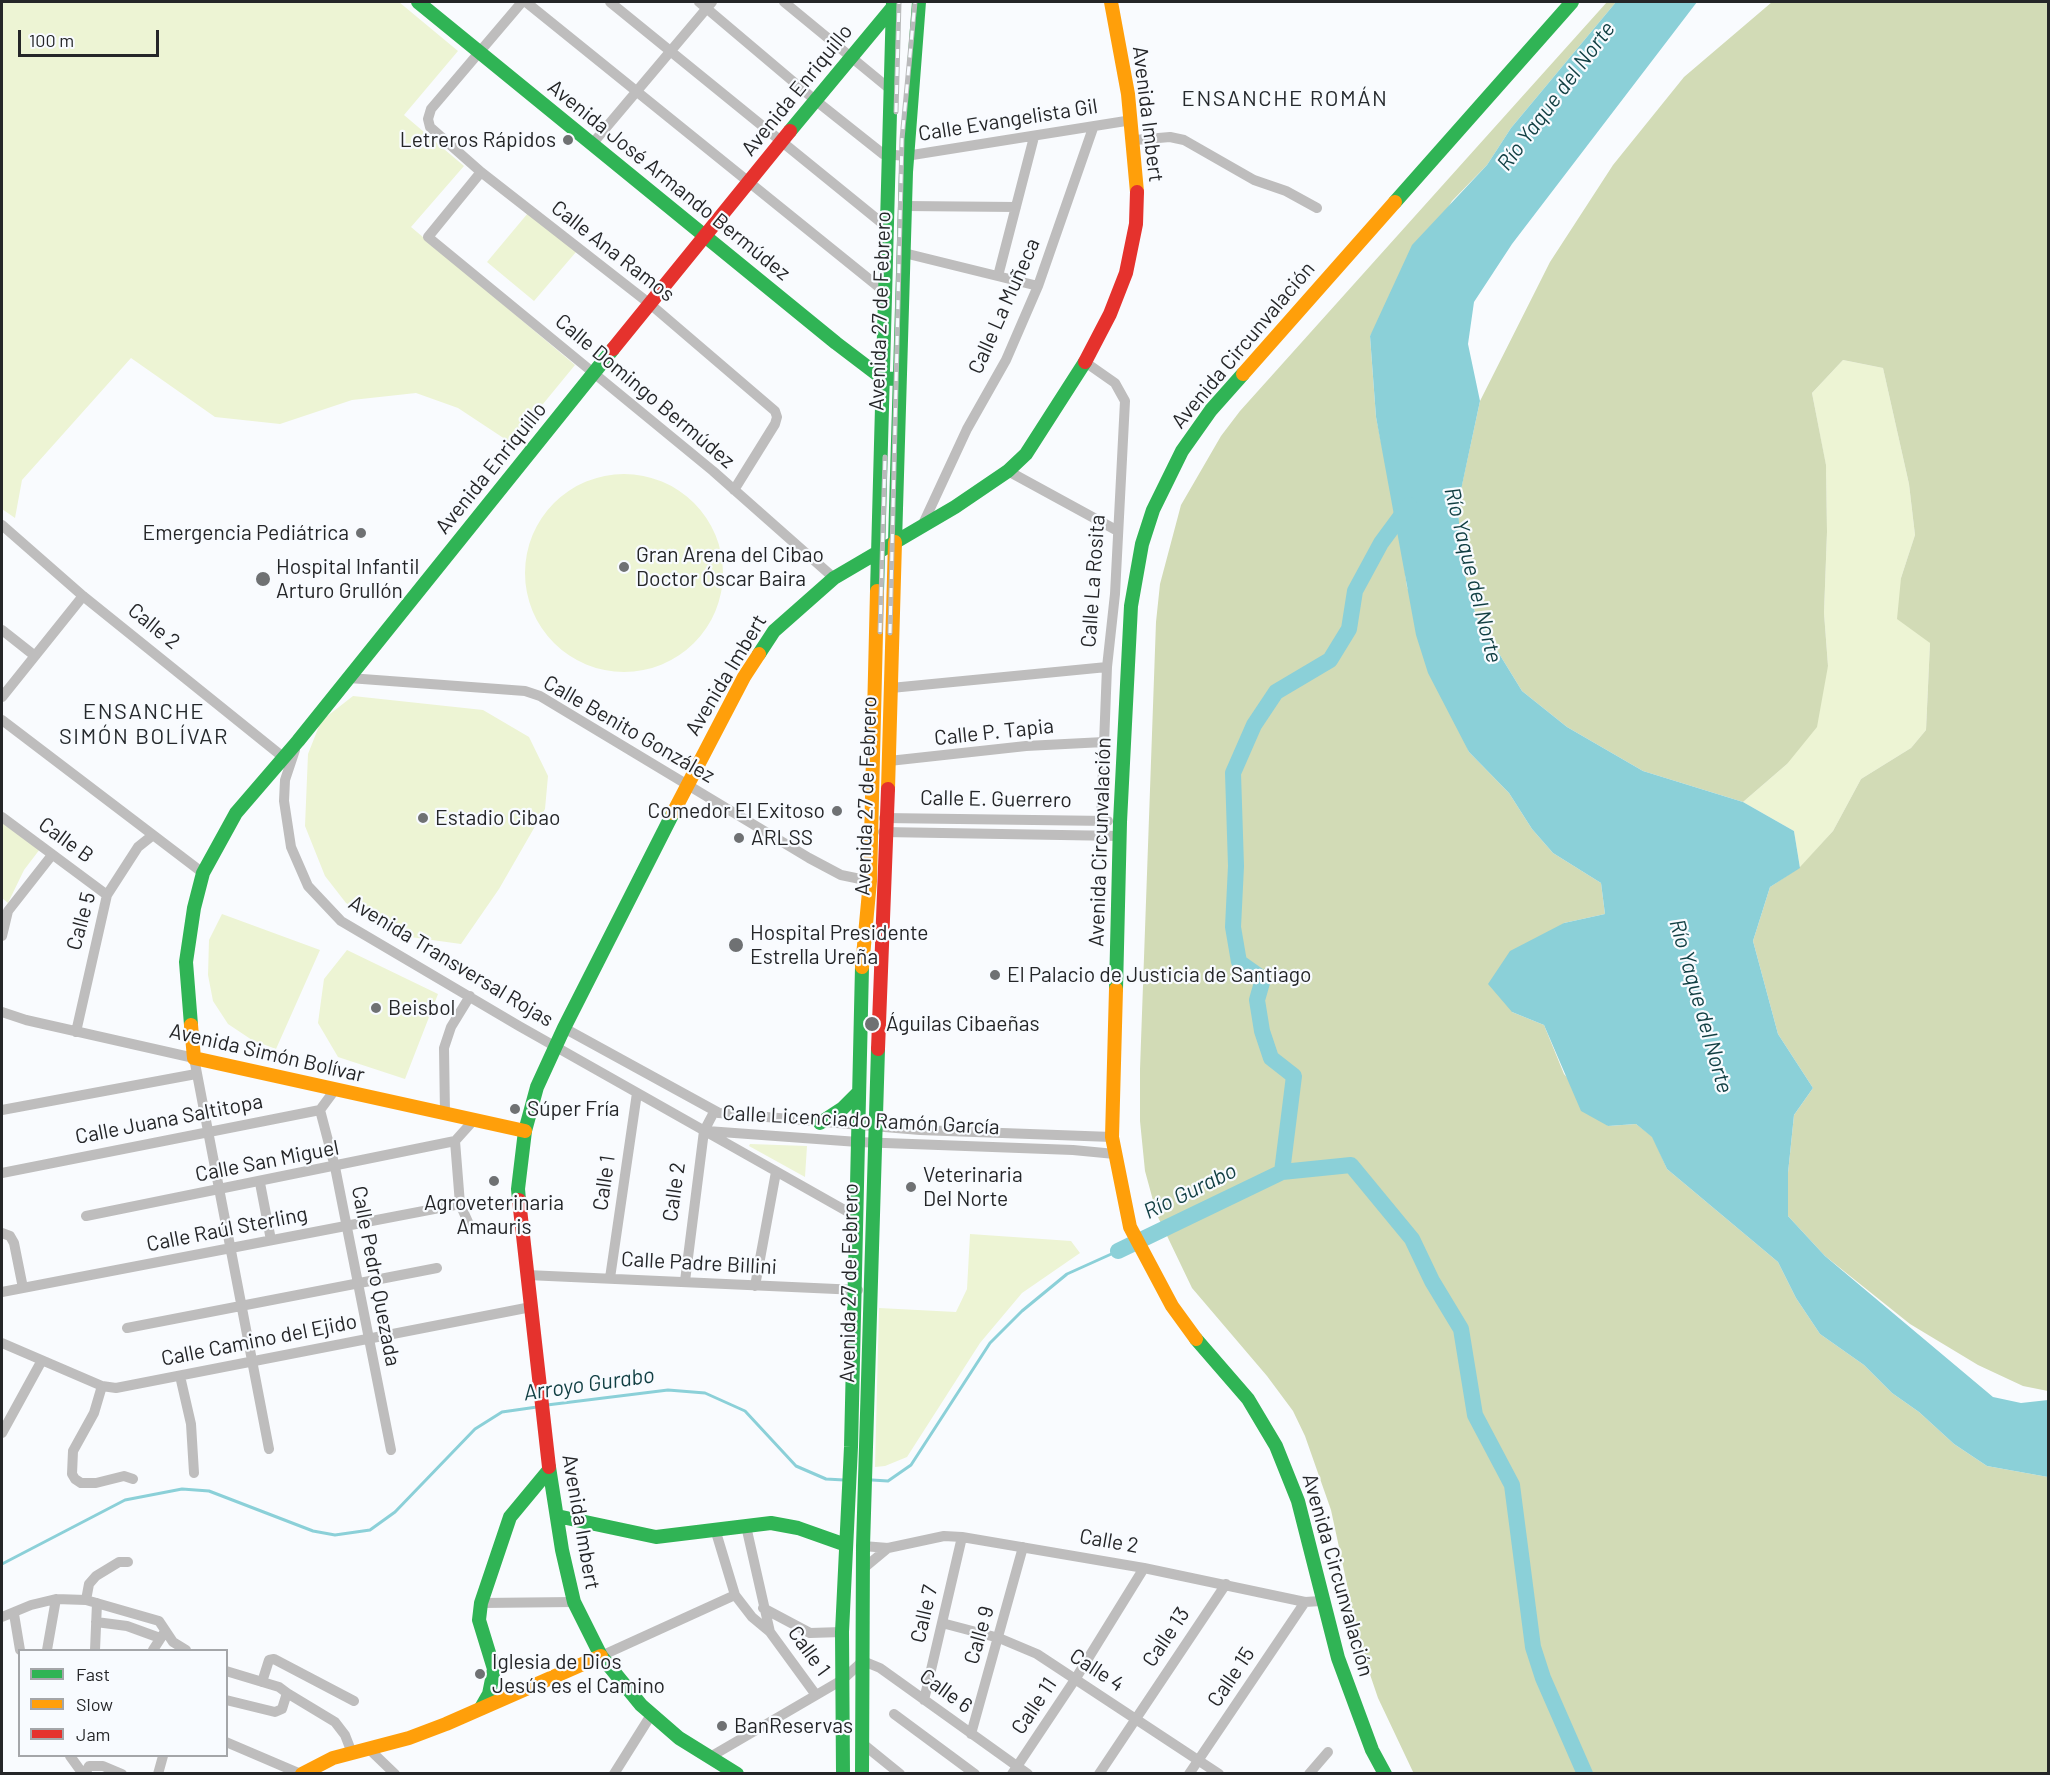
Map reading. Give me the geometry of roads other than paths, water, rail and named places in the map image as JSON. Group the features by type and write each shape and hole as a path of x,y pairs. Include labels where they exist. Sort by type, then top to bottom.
{"main road":[{"name":"Avenida José Armando Bermúdez","path":"418,2 882,378"},
{"name":"Avenida 27 de Febrero","path":"862,1773 863,1546 874,1143 887,824 906,156 919,2"},
{"name":"Avenida Imbert","path":"737,1773 679,1738 651,1715 601,1656 574,1602 549,1470 518,1189 525,1131 537,1087 564,1028 688,786 765,645 781,622 834,578 921,527 1008,471 1026,454 1085,362 1110,314 1126,273 1136,224 1135,140 1111,2"},
{"name":"Avenida Enriquillo","path":"194,1058 186,962 194,908 203,873 236,813 298,741 893,4"},
{"name":"Avenida 27 de Febrero","path":"843,1773 842,1632 851,1447 861,974 870,881 893,4"},
{"name":"Avenida Circunvalación","path":"1385,1773 1372,1750 1341,1668 1321,1601 1298,1501 1276,1446 1248,1399 1198,1343 1153,1273 1130,1227 1112,1137 1120,829 1131,606 1142,544 1153,510 1166,481 1211,410 1565,5"},
{"path":"882,378 899,379"},
{"name":"Avenida Simón Bolívar","path":"194,1058 334,1091 525,1131"},
{"path":"820,1123 843,1108 858,1093"},
{"path":"481,1708 489,1694 494,1669 479,1620 481,1604 510,1517 549,1470"},
{"path":"556,1516 656,1537 715,1528 771,1523 798,1528 846,1545"},
{"path":"301,1773 333,1758 418,1735 601,1656"}],"street":[{"path":"479,52 524,2 885,292"},
{"path":"610,2 888,228"},
{"path":"784,2 891,90"},
{"path":"593,143 672,51 706,4 815,100 883,154 890,155"},
{"name":"Calle Ana Ramos","path":"479,52 431,109 428,119 433,131 481,172 650,304 777,414 775,424 734,490"},
{"name":"Calle Evangelista Gil","path":"890,155 906,156 1094,128 1132,120"},
{"name":"Calle La Muñeca","path":"921,527 967,429 1006,360 1038,286 1094,128"},
{"path":"998,276 1034,137"},
{"path":"1135,140 1170,137 1184,140 1254,180 1286,190 1317,207"},
{"name":"Calle Domingo Bermúdez","path":"481,172 428,237 734,490 834,578"},
{"path":"905,206 1016,207"},
{"path":"904,253 1038,286"},
{"name":"Calle La Rosita","path":"1085,362 1115,383 1125,401 1116,530 1115,594 1107,667 1101,820"},
{"path":"1008,471 1116,530"},
{"name":"Calle 2","path":"2,525 83,596 283,757"},
{"path":"2,697 83,596"},
{"path":"2,630 35,656"},
{"path":"891,688 1107,667"},
{"name":"Calle Benito González","path":"349,678 525,691 586,723 688,786 841,875 870,881"},
{"path":"2,720 203,873"},
{"name":"Avenida Transversal Rojas","path":"298,741 285,780 284,801 291,847 308,886 341,921 555,1046"},
{"name":"Calle P. Tapia","path":"889,761 1026,746 1104,742"},
{"name":"Calle B","path":"2,817 107,895"},
{"name":"Calle E. Guerrero","path":"871,819 887,824 1120,829"},
{"name":"Calle E. Guerrero","path":"871,833 887,824 1101,820 1120,829"},
{"name":"Calle 5","path":"76,1032 107,895 138,847 153,835"},
{"path":"2,936 5,908 52,855"},
{"path":"445,1114 444,1048 451,1027 470,996"},
{"name":"Avenida Simón Bolívar","path":"2,1012 76,1032 194,1058"},
{"name":"Calle Licenciado Ramón García","path":"564,1028 714,1112 875,1127 1112,1137"},
{"name":"Calle Licenciado Ramón García","path":"555,1046 704,1131 874,1143 1073,1150 1115,1154"},
{"path":"194,1058 269,1449"},
{"path":"2,1110 196,1074"},
{"path":"320,1110 334,1091"},
{"name":"Calle 1","path":"610,1278 637,1093"},
{"name":"Calle Juana Saltitopa","path":"2,1173 320,1110"},
{"name":"Calle Pedro Quezada","path":"320,1110 335,1167 391,1450"},
{"name":"Calle 2","path":"685,1281 704,1131 714,1112"},
{"path":"468,1222 460,1204 455,1141 473,1121"},
{"path":"704,1131 857,1217"},
{"name":"Calle San Miguel","path":"86,1216 260,1183 455,1141"},
{"path":"755,1286 776,1172"},
{"path":"260,1183 271,1240"},
{"name":"Calle Raúl Sterling","path":"2,1292 460,1204"},
{"path":"2,1233 10,1236 14,1243 23,1288"},
{"path":"127,1328 437,1268"},
{"name":"Calle Padre Billini","path":"527,1275 870,1291"},
{"name":"Calle Camino del Ejido","path":"2,1343 41,1362 102,1386 116,1388 531,1307"},
{"path":"2,1433 41,1362"},
{"path":"180,1376 191,1424 194,1473"},
{"path":"102,1386 94,1413 73,1451 72,1474 81,1483 96,1483 124,1476 133,1479"},
{"name":"Calle 1","path":"746,1526 759,1571 763,1608 771,1632 816,1695"},
{"path":"715,1528 735,1595 752,1617 771,1632"},
{"name":"Calle 2","path":"863,1546 888,1548 944,1536 962,1537 1144,1568 1305,1602 1321,1601"},
{"name":"Calle 7","path":"924,1700 962,1537"},
{"name":"Calle 9","path":"971,1734 1023,1547"},
{"name":"Calle 2","path":"864,1568 888,1548"},
{"path":"95,1649 96,1623 89,1584 96,1576 119,1562 128,1562"},
{"name":"Calle 11","path":"1014,1770 1076,1678 1144,1568"},
{"name":"Calle 13","path":"1098,1773 1226,1584"},
{"path":"601,1656 735,1595"},
{"path":"47,1649 56,1599"},
{"path":"2,1617 14,1614 31,1605 56,1599 91,1601 159,1621 163,1634 154,1649"},
{"path":"481,1604 574,1602"},
{"name":"Calle 15","path":"1189,1773 1305,1602"},
{"path":"763,1608 810,1632 842,1632"},
{"path":"14,1614 20,1649"},
{"path":"96,1623 128,1626 163,1634 184,1649"},
{"name":"Calle 4","path":"942,1623 999,1638 1037,1654 1220,1773"},
{"path":"262,1682 269,1660 274,1659 354,1701"},
{"path":"710,1757 842,1680 863,1661"},
{"name":"Calle 6","path":"863,1661 880,1668 971,1734 1014,1770 1028,1773"},
{"path":"228,1672 262,1682 287,1693 335,1722 345,1735 352,1753"},
{"path":"228,1700 275,1712 282,1708 287,1693"},
{"path":"894,1714 975,1773"},
{"path":"614,1773 651,1715"},
{"path":"228,1744 301,1773"},
{"path":"863,1744 900,1773"},
{"path":"369,1749 395,1773"},
{"path":"1309,1773 1328,1752"},
{"path":"72,1757 84,1773 89,1766 103,1766 122,1773"},
{"path":"158,1773 162,1757"}],"water":[{"path":"1616,2 1697,2 1512,244 1474,302 1468,344 1480,401 1458,504 1461,560 1476,616 1522,691 1567,727 1643,771 1743,802 1794,831 1800,868 1770,887 1753,941 1778,1034 1813,1088 1794,1115 1788,1173 1788,1216 1825,1256 1993,1397 2021,1403 2048,1400 2048,1477 1987,1466 1954,1444 1919,1412 1892,1393 1864,1365 1820,1334 1796,1298 1778,1262 1667,1169 1652,1137 1636,1124 1608,1126 1581,1111 1544,1025 1512,1012 1488,984 1510,951 1564,923 1605,914 1601,883 1553,853 1532,829 1509,793 1469,752 1428,673 1416,635 1376,417 1370,336 1412,245 1487,165 1511,128"}],"waterway":[{"name":"Río Yaque del Norte","path":"1409,505 1381,543 1355,591 1349,629 1330,660 1276,692 1254,725 1233,773 1236,866 1233,927 1239,962 1263,979 1257,1000 1262,1031 1271,1058 1294,1076 1282,1172 1351,1165 1412,1239 1432,1281 1461,1329 1475,1415 1512,1485 1533,1647 1543,1678 1585,1774"},
{"name":"Río Gurabo","path":"1118,1251 1282,1172"},
{"name":"Arroyo Gurabo","path":"872,1480 888,1481 911,1465 990,1343 1022,1311 1067,1274 1118,1251"},
{"name":"Arroyo Gurabo","path":"547,1405 668,1390 705,1393 745,1411 796,1466 826,1479 844,1480"},
{"name":"Arroyo Gurabo","path":"2,1564 125,1500 182,1489 209,1491 313,1531 335,1535 370,1530 395,1512 475,1429 502,1412 537,1407"}],"railway":[{"path":"896,112 899,2"},
{"path":"890,633 902,139 915,2"},
{"path":"880,632 885,457"}],"place":[{"name":"Letreros Rápidos","path":"568,140"},
{"name":"Emergencia Pediátrica","path":"361,533"},
{"name":"Gran Arena del Cibao Doctor Óscar Baira","path":"624,567"},
{"name":"Hospital Infantil Arturo Grullón","path":"263,579"},
{"name":"Comedor El Exitoso","path":"837,811"},
{"name":"Estadio Cibao","path":"423,818"},
{"name":"ARLSS","path":"739,838"},
{"name":"Hospital Presidente Estrella Ureña","path":"736,945"},
{"name":"El Palacio de Justicia de Santiago","path":"995,975"},
{"name":"Beisbol","path":"376,1008"},
{"name":"Águilas Cibaeñas","path":"872,1024"},
{"name":"Súper Fría","path":"515,1109"},
{"name":"Agroveterinaria Amauris","path":"494,1181"},
{"name":"Veterinaria Del Norte","path":"911,1187"},
{"name":"Iglesia de Dios Jesús es el Camino","path":"480,1674"},
{"name":"BanReservas","path":"722,1726"}],"district":[{"name":"ENSANCHE ROMÁN","path":"1285,99"},
{"name":"ENSANCHE SIMÓN BOLÍVAR","path":"144,724"}]}
